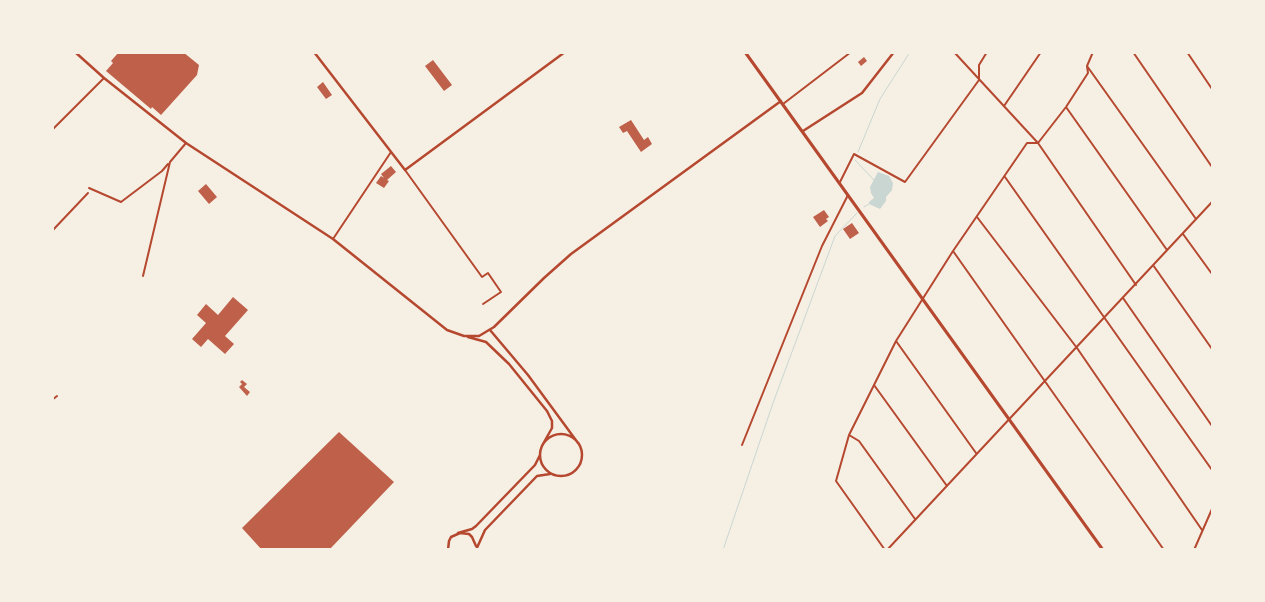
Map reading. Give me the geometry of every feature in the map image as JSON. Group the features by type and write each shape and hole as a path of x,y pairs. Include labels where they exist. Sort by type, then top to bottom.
{"main road":[{"path":"746,52 1103,550"}],"street":[{"path":"75,52 104,78 186,143 333,239 447,330 486,342 509,364 543,406 552,421 552,428 543,444 536,464 476,526 451,537 448,550"},
{"path":"314,52 391,152 482,277 488,273 500,292 483,304"},
{"path":"404,170 564,52"},
{"path":"464,336 479,336 490,329 514,309 571,254 851,52"},
{"path":"803,131 862,93 894,52"},
{"path":"954,52 1038,142 1136,285"},
{"path":"840,183 854,154 905,182 979,80 979,65 987,52"},
{"path":"1004,106 1040,52"},
{"path":"1093,52 1087,66 1088,74 1066,107 1038,142 1027,143 953,251 896,341 849,435 836,481 886,550 1212,202"},
{"path":"1133,52 1212,168"},
{"path":"1187,52 1212,89"},
{"path":"1087,66 1196,219"},
{"path":"52,130 104,78"},
{"path":"1066,107 1167,250"},
{"path":"89,188 121,202 162,171 186,143"},
{"path":"333,239 391,152"},
{"path":"143,276 170,162"},
{"path":"1005,177 1212,470"},
{"path":"52,230 88,193"},
{"path":"742,445 822,246 848,195"},
{"path":"977,217 1077,348 1202,530"},
{"path":"1183,234 1212,274"},
{"path":"953,251 1164,550"},
{"path":"1153,265 1212,349"},
{"path":"1123,298 1212,426"},
{"path":"475,550 485,530 537,476 554,474 564,476 576,469 580,464 582,456 578,443 528,375 490,329"},
{"path":"896,341 977,454"},
{"path":"874,385 947,486"},
{"path":"52,400 57,396"},
{"path":"543,444 548,439 560,434 573,438 578,443"},
{"path":"849,435 859,441 916,519"},
{"path":"540,454 546,469 554,474"},
{"path":"1194,550 1212,509"},
{"path":"458,533 464,533 472,538 475,542 475,550"}],"shaded area":[{"path":"878,172 889,176 893,183 892,190 880,209 869,204 874,198 870,187"}],"building":[{"path":"119,52 183,52 199,65 197,75 161,115 152,107 151,109 106,71 113,63 111,61"},
{"path":"864,57 867,61 861,66 858,62"},
{"path":"433,60 452,85 444,91 425,66"},
{"path":"323,82 332,95 326,99 317,87"},
{"path":"631,120 644,140 648,137 652,144 641,152 627,131 623,133 619,127"},
{"path":"391,166 396,172 387,180 389,181 384,188 376,183 381,176 384,178 381,174"},
{"path":"206,184 217,197 209,204 198,191"},
{"path":"824,210 829,217 826,219 828,221 820,227 813,217"},
{"path":"852,223 859,233 850,239 843,229"},
{"path":"233,297 248,310 225,336 234,344 225,354 208,339 201,347 192,339 206,323 197,315 206,304 218,315"},
{"path":"242,380 247,384 244,387 250,392 247,396 239,387 242,384 240,382"},
{"path":"339,432 394,482 329,550 262,550 242,528"}],"waterway":[{"path":"858,152 880,99 910,52"},
{"path":"855,160 874,180"},
{"path":"864,207 869,204"},
{"path":"723,550 773,403 835,236 857,213"}]}
